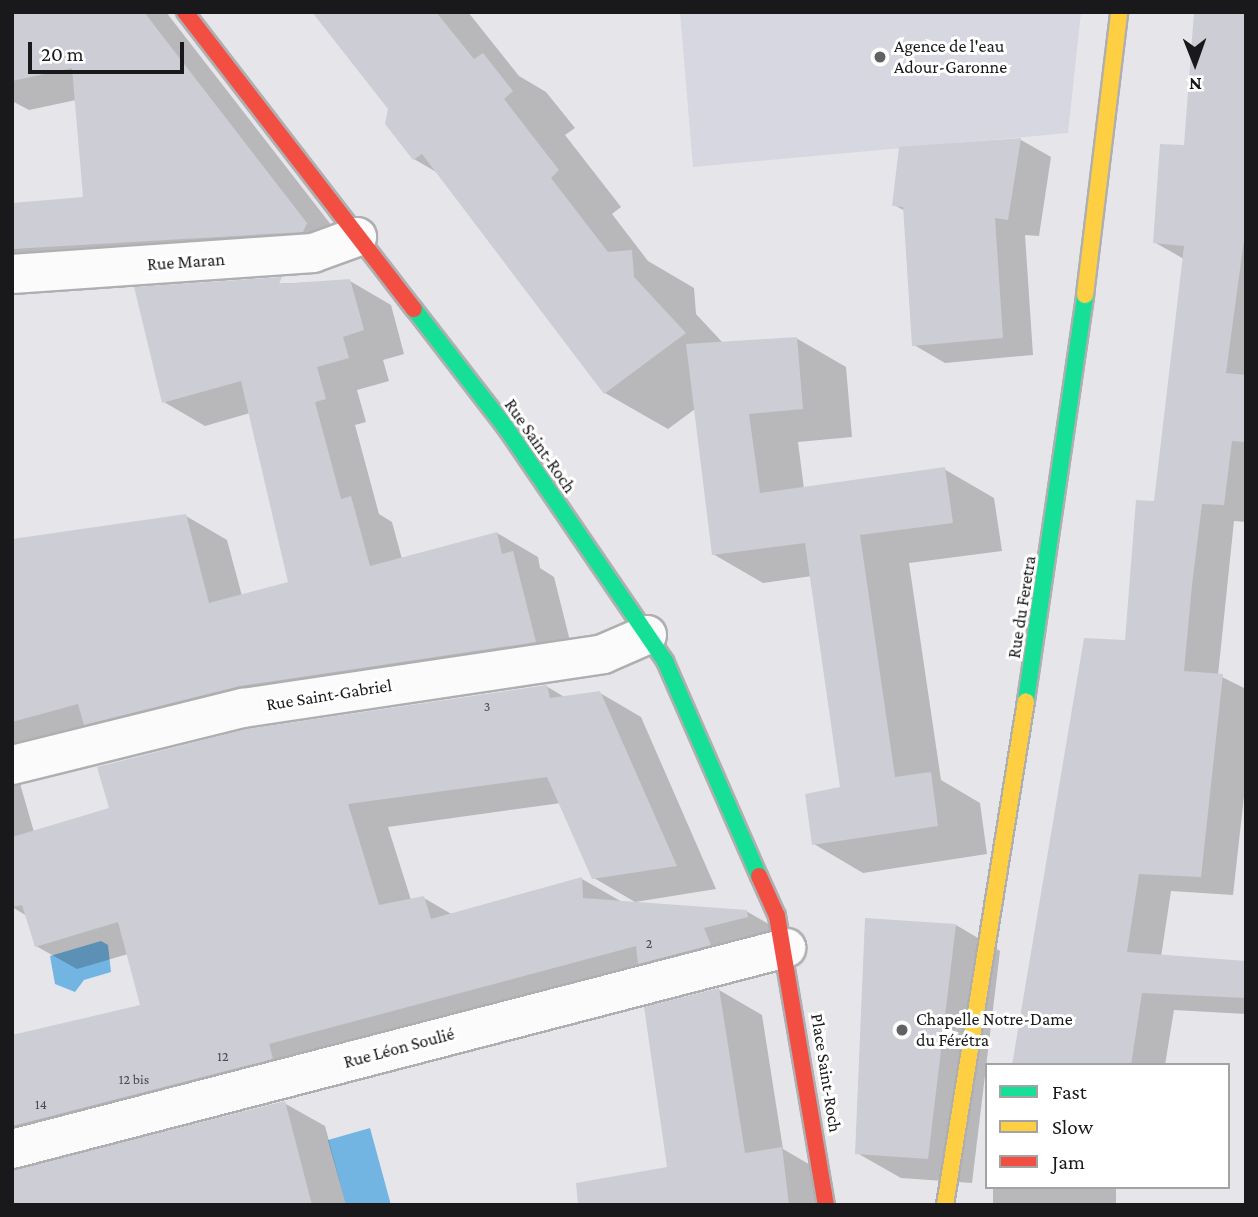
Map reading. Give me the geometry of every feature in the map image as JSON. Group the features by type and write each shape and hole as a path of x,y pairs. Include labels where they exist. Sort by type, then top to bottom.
{"street":[{"name":"Rue Saint-Roch","path":"185,12 506,428 647,635 707,748 786,948"},
{"name":"Rue du Feretra","path":"944,1205 1063,475 1119,12"},
{"name":"Rue Maran","path":"12,274 313,253 357,237"},
{"name":"Rue Saint-Gabriel","path":"12,765 243,708 603,654 647,635"},
{"name":"Rue Léon Soulié","path":"12,1149 786,948"},
{"name":"Place Saint-Roch","path":"786,948 826,1205"}],"shaded area":[{"name":"Agence de l'eau Adour-Garonne","path":"680,12 1081,12 1068,133 693,167"}],"water":[{"path":"101,941 108,945 111,972 84,980 75,992 55,984 50,956"},
{"path":"370,1128 391,1205 346,1205 328,1140"}],"building":[{"path":"12,12 144,12 307,223 303,232 12,249 12,203 83,197 72,68 12,81"},
{"path":"312,12 436,12 474,59 483,53 513,91 504,99 559,170 551,178 608,252 632,250 634,277 686,333 604,394 422,154 413,160 385,124 388,109"},
{"path":"1194,12 1246,12 1246,225 1226,373 1246,375 1246,442 1232,441 1224,505 1202,504 1184,671 1223,674 1201,877 1139,874 1127,952 1246,961 1246,998 1142,993 1131,1063 1012,1063 1084,638 1125,640 1136,500 1154,501 1184,246 1153,243 1160,144 1184,145"},
{"path":"1021,138 1008,220 995,218 1003,338 912,346 903,207 892,206 899,147"},
{"path":"282,277 279,284 350,279 364,330 343,337 349,358 317,367 326,399 315,402 341,499 351,496 370,566 497,532 502,554 513,551 536,642 240,686 84,725 78,704 12,722 12,539 186,514 209,603 288,582 241,381 162,403 134,287"},
{"path":"797,337 803,409 749,414 760,493 945,467 953,523 860,535 895,777 931,772 938,826 812,845 805,794 840,787 805,543 712,555 686,344"},
{"path":"547,685 550,698 600,691 677,866 592,879 547,777 348,804 379,905 424,896 431,919 582,877 583,898 747,910 748,917 704,928 711,945 638,964 636,946 269,1044 273,1059 12,1126 12,1035 140,1005 118,922 35,947 22,905 12,907 12,837 109,808 97,767 247,729"},
{"name":"Chapelle Notre-Dame du Férétra","path":"865,918 956,924 928,1159 855,1154"},
{"path":"719,988 745,1153 782,1147 789,1205 578,1205 576,1183 667,1167 644,1007"},
{"path":"285,1101 312,1205 12,1205 12,1170"}],"traffic: fast":[{"path":"1026,701 1085,295"},
{"path":"414,309 506,428 665,661 759,876"}],"traffic: slow":[{"path":"1085,295 1119,12"},
{"path":"945,1205 1026,701"}],"traffic: jam":[{"path":"185,12 414,309"},
{"path":"759,876 777,916 826,1205"}],"place":[{"name":"Agence de l'eau Adour-Garonne","path":"880,57"},
{"name":"Chapelle Notre-Dame du Férétra","path":"902,1030"}]}
